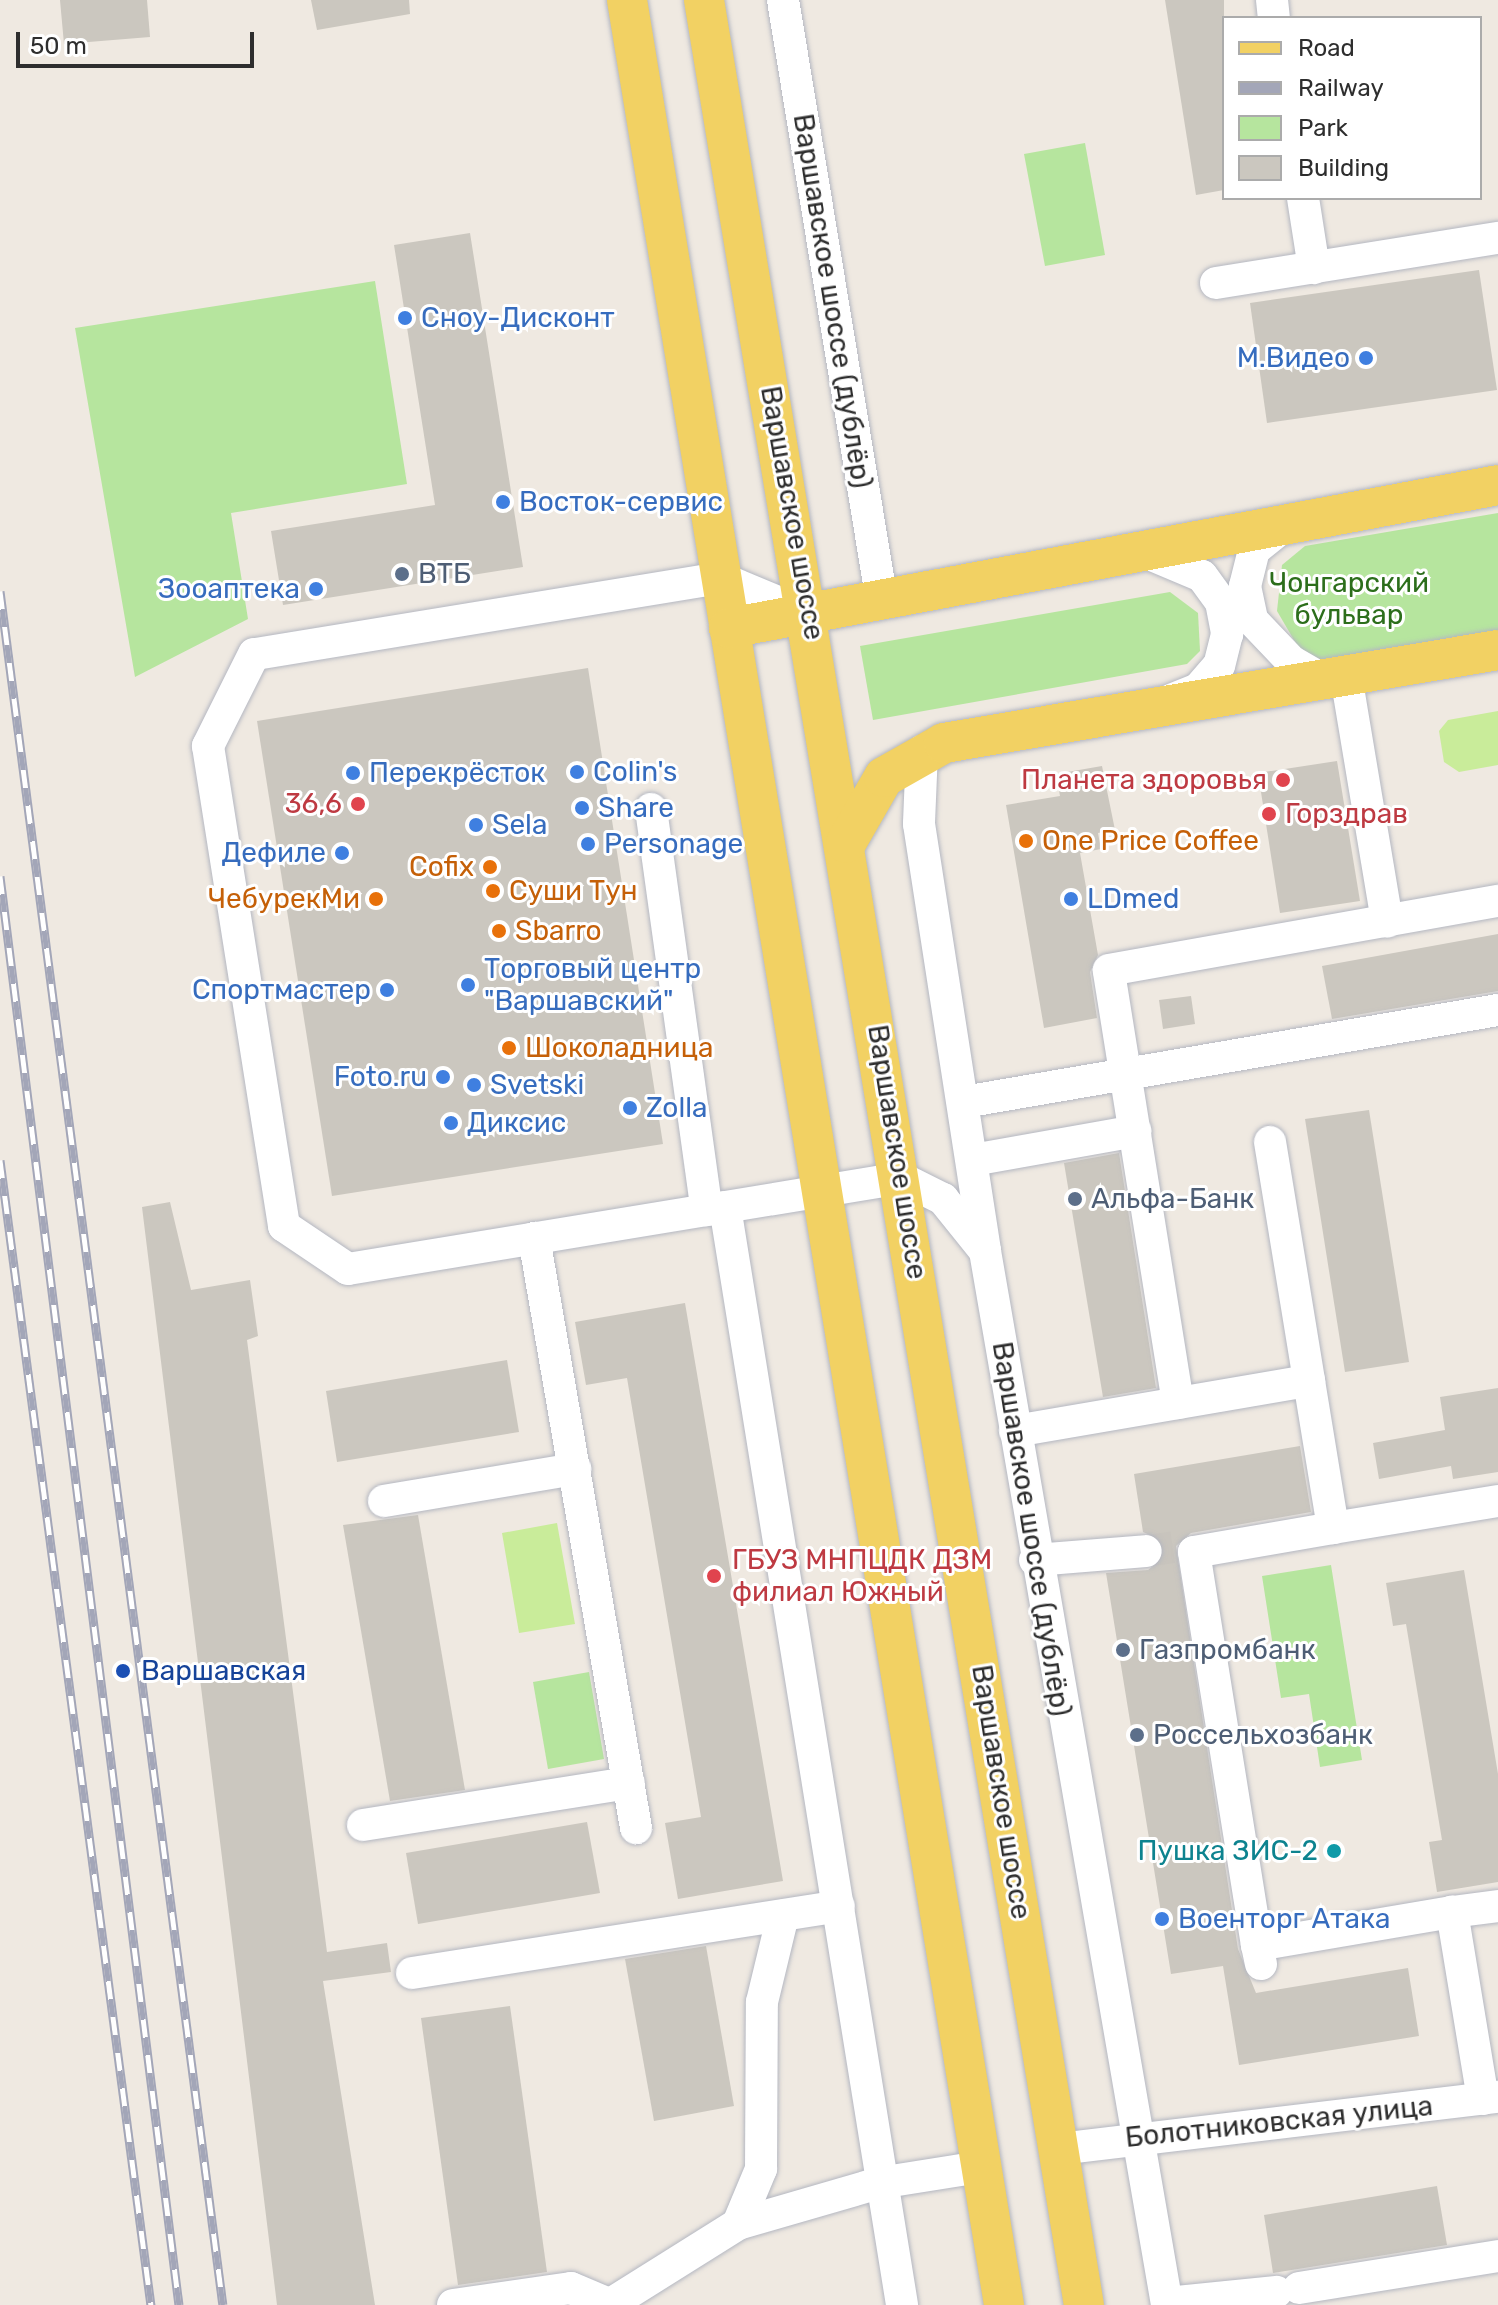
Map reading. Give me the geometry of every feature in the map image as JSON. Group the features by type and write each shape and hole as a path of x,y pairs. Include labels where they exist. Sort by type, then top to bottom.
{"main road":[{"path":"627,0 720,578 825,1191 1004,2305"},
{"name":"Варшавское шоссе","path":"704,0 809,615 1084,2305"},
{"path":"729,628 882,602 1295,519 1498,485"},
{"path":"846,843 884,777 922,751 1168,702 1498,650"}],"street":[{"name":"Варшавское шоссе (дублёр)","path":"783,0 882,602"},
{"path":"1303,200 1314,268"},
{"path":"1216,283 1498,238"},
{"path":"1295,519 1254,550 1245,586 1252,620 1268,641 1335,678 1387,922"},
{"path":"1138,549 1202,576 1223,612 1227,634 1219,665 1198,689 1168,702"},
{"path":"809,615 720,578 254,654 208,746 284,1226 348,1269 901,1178 943,1199 985,1251"},
{"name":"Варшавское шоссе (дублёр)","path":"922,751 919,824 985,1251 1035,1560 1167,2304"},
{"path":"651,809 716,1209 839,1906 879,2183 902,2305"},
{"path":"1178,1403 1109,970 1498,901"},
{"path":"964,1102 1498,1010"},
{"path":"973,1160 1135,1131"},
{"path":"1270,1142 1333,1528"},
{"path":"534,1238 636,1828"},
{"path":"1015,1431 1309,1381"},
{"path":"384,1501 575,1469"},
{"path":"1035,1560 1171,1550 1498,1501"},
{"path":"1171,1550 1254,1956 1452,1912 1498,1906"},
{"path":"363,1825 629,1783"},
{"path":"412,1973 839,1906"},
{"path":"1452,1912 1490,2098"},
{"path":"738,2224 761,2169 762,2002 783,1915"},
{"name":"Болотниковская улица","path":"1059,2149 1139,2137 1490,2098"},
{"path":"453,2305 571,2288 609,2304 738,2224 879,2183 980,2167"},
{"path":"1167,2304 1288,2290 1498,2256"}],"green space":[{"path":"1085,143 1105,255 1045,266 1024,154"},
{"path":"375,281 407,484 231,513 248,619 135,677 75,328"},
{"name":"Чонгарский бульвар","path":"1498,513 1498,633 1326,663 1298,647 1277,611 1282,565 1305,546"},
{"path":"1170,592 1198,613 1200,651 1187,664 873,720 860,646"},
{"path":"1498,711 1498,765 1459,772 1444,762 1439,731 1448,720"},
{"path":"557,1523 575,1624 519,1633 502,1533"},
{"path":"1331,1565 1362,1760 1320,1767 1309,1694 1281,1698 1262,1576"},
{"path":"589,1672 604,1759 548,1769 533,1682"}],"building":[{"path":"60,0 147,0 150,37 64,44"},
{"path":"311,0 409,0 410,14 317,30"},
{"path":"1165,0 1224,0 1222,190 1196,195"},
{"path":"470,233 523,567 283,605 271,531 435,505 394,245"},
{"path":"1479,270 1497,390 1267,423 1250,303"},
{"name":"Торговый центр \"Варшавский\"","path":"588,668 663,1144 332,1196 257,721"},
{"path":"1337,761 1360,901 1280,913 1258,773"},
{"path":"1102,766 1115,830 1098,833 1101,849 1080,853 1098,955 1090,972 1097,1018 1044,1028 1006,805 1060,796 1056,774"},
{"path":"1498,934 1498,991 1332,1019 1322,966"},
{"path":"1191,996 1195,1024 1163,1029 1159,1000"},
{"path":"1369,1110 1409,1362 1345,1372 1305,1119"},
{"path":"1119,1153 1156,1388 1103,1397 1064,1163"},
{"path":"170,1202 191,1290 250,1280 258,1336 247,1340 327,1952 387,1943 391,1972 323,1981 375,2305 277,2305 142,1207"},
{"path":"685,1303 783,1881 678,1899 665,1823 701,1817 627,1378 586,1385 575,1322"},
{"path":"507,1360 519,1432 337,1462 326,1391"},
{"path":"1498,1388 1498,1472 1453,1479 1451,1466 1379,1479 1373,1443 1445,1430 1440,1397"},
{"path":"1300,1446 1311,1512 1191,1533 1176,1546 1238,1949 1256,1993 1408,1968 1419,2036 1239,2065 1223,1966 1171,1974 1106,1573 1148,1570 1163,1558 1161,1540 1143,1532 1134,1474"},
{"path":"418,1515 465,1790 390,1801 343,1525"},
{"path":"1464,1570 1498,1774 1498,1882 1437,1892 1429,1842 1442,1840 1406,1624 1393,1626 1386,1583"},
{"path":"587,1822 600,1893 418,1924 406,1853"},
{"path":"706,1946 734,2106 654,2121 625,1959"},
{"path":"510,2006 547,2272 458,2285 421,2018"},
{"path":"1437,2186 1447,2245 1273,2273 1264,2215"}],"tunnel":[{"path":"1146,1551 1173,1547"}],"railway":[{"path":"0,591 223,2305"},
{"path":"0,876 179,2305"},
{"path":"0,1160 151,2305"}],"place":[{"name":"Сноу-Дисконт","path":"405,318"},
{"name":"М.Видео","path":"1366,358"},
{"name":"Восток-сервис","path":"503,502"},
{"name":"ВТБ","path":"402,574"},
{"name":"Зооаптека","path":"316,589"},
{"name":"Colin's","path":"577,772"},
{"name":"Перекрёсток","path":"353,773"},
{"name":"Планета здоровья","path":"1283,780"},
{"name":"36,6","path":"358,804"},
{"name":"Share","path":"582,808"},
{"name":"Горздрав","path":"1269,814"},
{"name":"Sela","path":"476,825"},
{"name":"One Price Coffee","path":"1026,841"},
{"name":"Personage","path":"588,844"},
{"name":"Дефиле","path":"342,853"},
{"name":"Cofix","path":"490,867"},
{"name":"Суши Тун","path":"493,891"},
{"name":"ЧебурекМи","path":"376,899"},
{"name":"LDmed","path":"1071,899"},
{"name":"Sbarro","path":"499,931"},
{"name":"Торговый центр \"Варшавский\"","path":"468,985"},
{"name":"Спортмастер","path":"387,990"},
{"name":"Шоколадница","path":"509,1048"},
{"name":"Foto.ru","path":"443,1077"},
{"name":"Svetski","path":"474,1085"},
{"name":"Zolla","path":"630,1108"},
{"name":"Диксис","path":"451,1123"},
{"name":"Альфа-Банк","path":"1075,1199"},
{"name":"ГБУЗ МНПЦДК ДЗМ филиал Южный","path":"714,1576"},
{"name":"Газпромбанк","path":"1123,1650"},
{"name":"Варшавская","path":"123,1671"},
{"name":"Россельхозбанк","path":"1137,1735"},
{"name":"Пушка ЗИС-2","path":"1334,1851"},
{"name":"Военторг Атака","path":"1162,1919"}]}
